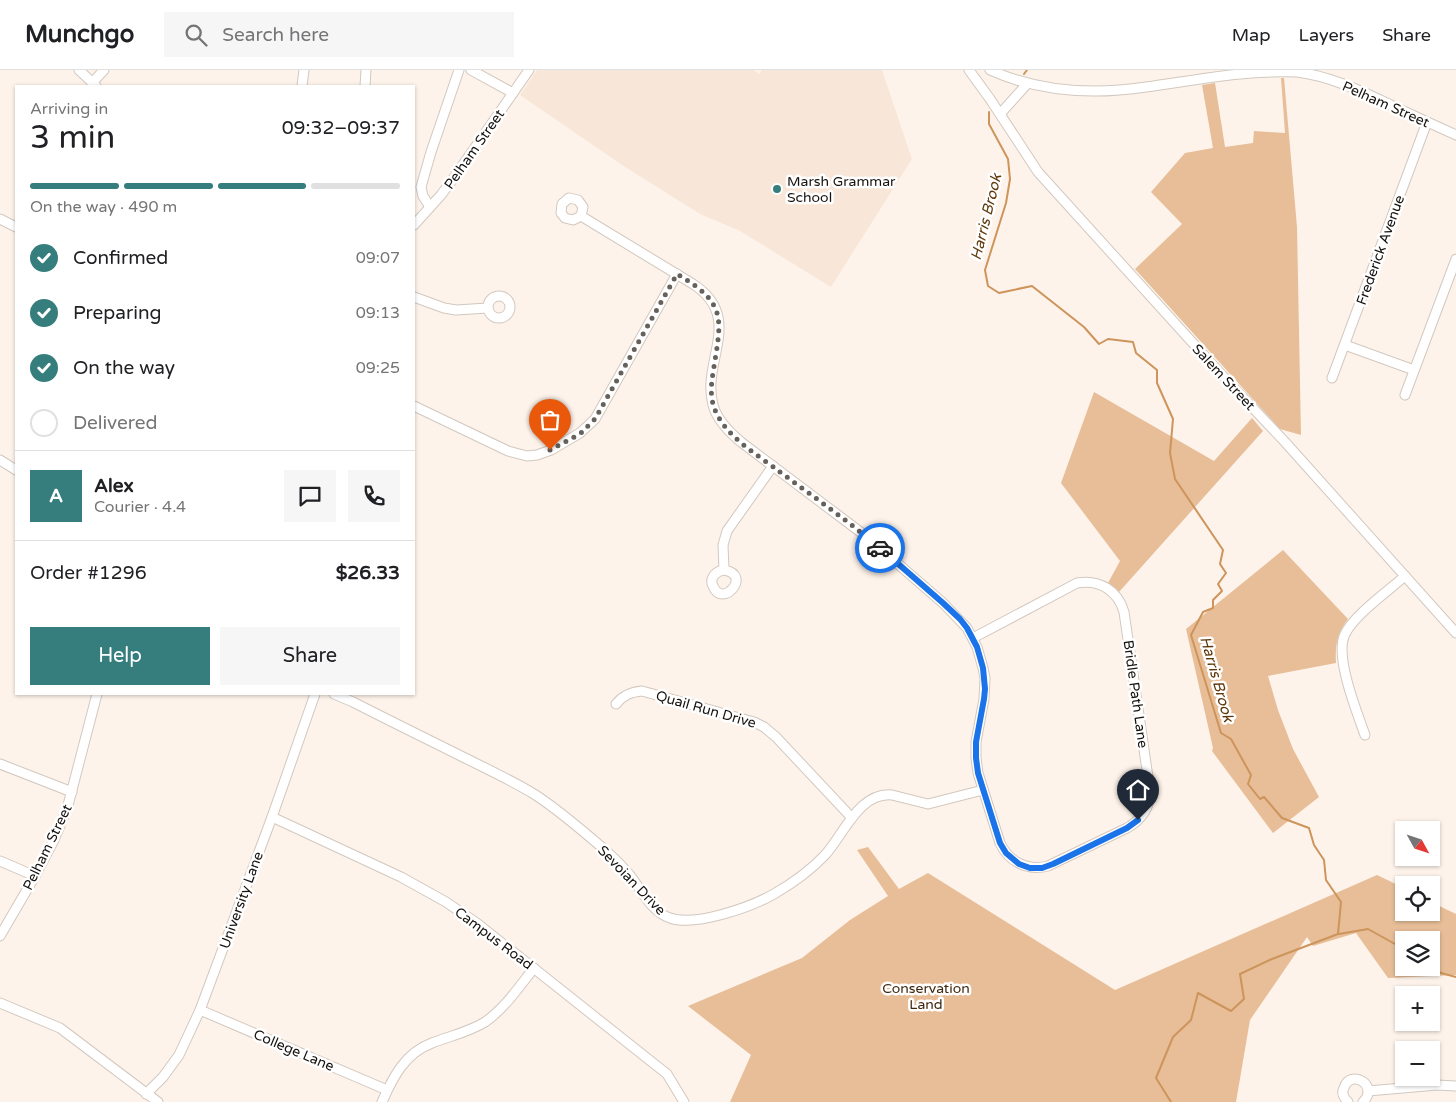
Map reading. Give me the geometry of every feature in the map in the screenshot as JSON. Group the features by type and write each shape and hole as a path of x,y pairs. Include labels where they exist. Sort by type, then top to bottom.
{"street":[{"path":"79,70 94,85 104,70"},
{"path":"302,85 304,70"},
{"path":"365,85 366,70"},
{"path":"430,207 421,192 422,182 459,70"},
{"path":"471,70 513,93"},
{"name":"Pelham Street","path":"415,224 453,179 529,70"},
{"name":"Salem Street","path":"969,70 1044,179 1285,442 1456,633"},
{"name":"Pelham Street","path":"990,70 1027,84 1075,91 1120,91 1240,72 1298,72 1346,85 1456,135"},
{"path":"1000,114 1027,84"},
{"name":"Frederick Avenue","path":"1332,378 1427,122"},
{"name":"Bridle Path Lane","path":"581,216 704,292 713,304 718,317 719,332 711,390 712,404 722,423 730,432 877,546 948,606 973,638 981,657 985,678 984,699 975,750 978,773 1000,843 1006,853 1019,864 1036,868 1053,864 1135,824 1146,809 1150,791 1124,612 1120,601 1107,588 1096,583 1078,584 973,638"},
{"path":"0,219 15,226"},
{"path":"1405,395 1456,259"},
{"path":"415,406 513,453 532,456 550,450 580,434 595,419 677,274"},
{"path":"415,297 444,308 456,310 488,308"},
{"path":"1345,345 1414,370"},
{"path":"0,460 15,469"},
{"path":"724,570 723,545 727,531 773,466"},
{"path":"1365,735 1347,679 1342,654 1342,641 1354,620 1405,576"},
{"name":"Quail Run Drive","path":"616,704 624,696 642,691 759,724 776,737 852,818"},
{"name":"Pelham Street","path":"0,936 35,876 60,825 72,792 97,695"},
{"name":"University Lane","path":"146,1094 179,1055 200,1010 315,695"},
{"name":"Sevoian Drive","path":"336,695 486,768 536,795 609,853 628,873 650,903 659,912 674,919 691,920 726,913 748,906 771,895 794,881 815,864 852,818 868,802 882,795 892,795 928,804 983,790"},
{"path":"0,764 72,792"},
{"name":"Campus Road","path":"272,816 400,877 446,902 478,924 667,1074 684,1102"},
{"path":"0,861 35,876"},
{"path":"382,1102 396,1073 408,1057 423,1046 467,1032 485,1021 508,1000 534,968"},
{"path":"0,1003 60,1028 158,1102"},
{"name":"College Lane","path":"200,1010 387,1090"},
{"path":"1348,1102 1343,1095 1343,1090 1347,1082 1355,1079 1366,1084 1368,1091 1363,1102"},
{"path":"1368,1091 1437,1085 1456,1086"}],"shaded area":[{"name":"Marsh Grammar School","path":"537,70 754,70 759,74 762,70 882,70 912,159 831,287 740,231 700,214 622,165 520,95"}],"green space":[{"path":"1281,78 1284,78 1297,227 1301,435 1280,429 1135,269 1182,224 1151,192 1185,153 1213,148 1202,85 1215,83 1225,147 1253,143 1254,131 1285,133"},
{"path":"1094,392 1214,461 1252,418 1263,431 1119,592 1108,583 1120,561 1061,483"},
{"path":"1283,550 1348,619 1341,629 1338,640 1336,663 1268,676 1278,710 1293,749 1319,797 1273,833 1212,751 1213,748 1186,629"},
{"name":"Conservation Land","path":"868,847 899,889 928,873 1115,990 1377,875 1395,884 1395,921 1440,921 1440,906 1456,914 1456,975 1440,976 1440,931 1395,931 1395,976 1433,976 1388,978 1356,933 1313,946 1307,937 1250,1020 1236,1102 730,1102 751,1055 688,1006 802,958 850,920 888,896 857,850"}],"waterway":[{"name":"Harris Brook","path":"1024,74 1027,70"},
{"name":"Harris Brook","path":"989,112 989,124 1008,159 1010,179 1006,203 985,270 988,286 999,293 1032,286 1084,327 1099,344 1108,339 1133,342 1136,353 1157,370 1157,383 1173,419 1170,453 1175,479 1223,550 1220,564 1226,573 1218,584 1222,591 1213,600 1213,608 1203,612 1191,635 1221,733 1231,739 1251,775 1248,784 1260,799 1264,797 1282,818 1309,828 1314,845 1324,860 1326,880 1341,902 1338,934 1272,959 1240,974 1244,999 1231,1011 1198,993 1191,1020 1173,1037 1156,1078 1171,1102"},
{"path":"1339,934 1368,929 1395,944"},
{"path":"1440,972 1456,977"}],"way so far":[{"path":"550,450 580,434 595,419 677,274 704,292 711,300 718,317 720,327 711,390 712,404 722,423 741,442 880,548"}],"place":[{"name":"Marsh Grammar School","path":"777,189"}],"route":[{"path":"880,548 960,619 977,647 985,678 984,699 975,750 978,773 1000,843 1010,858 1030,868 1042,868 1127,828 1138,820"}]}
